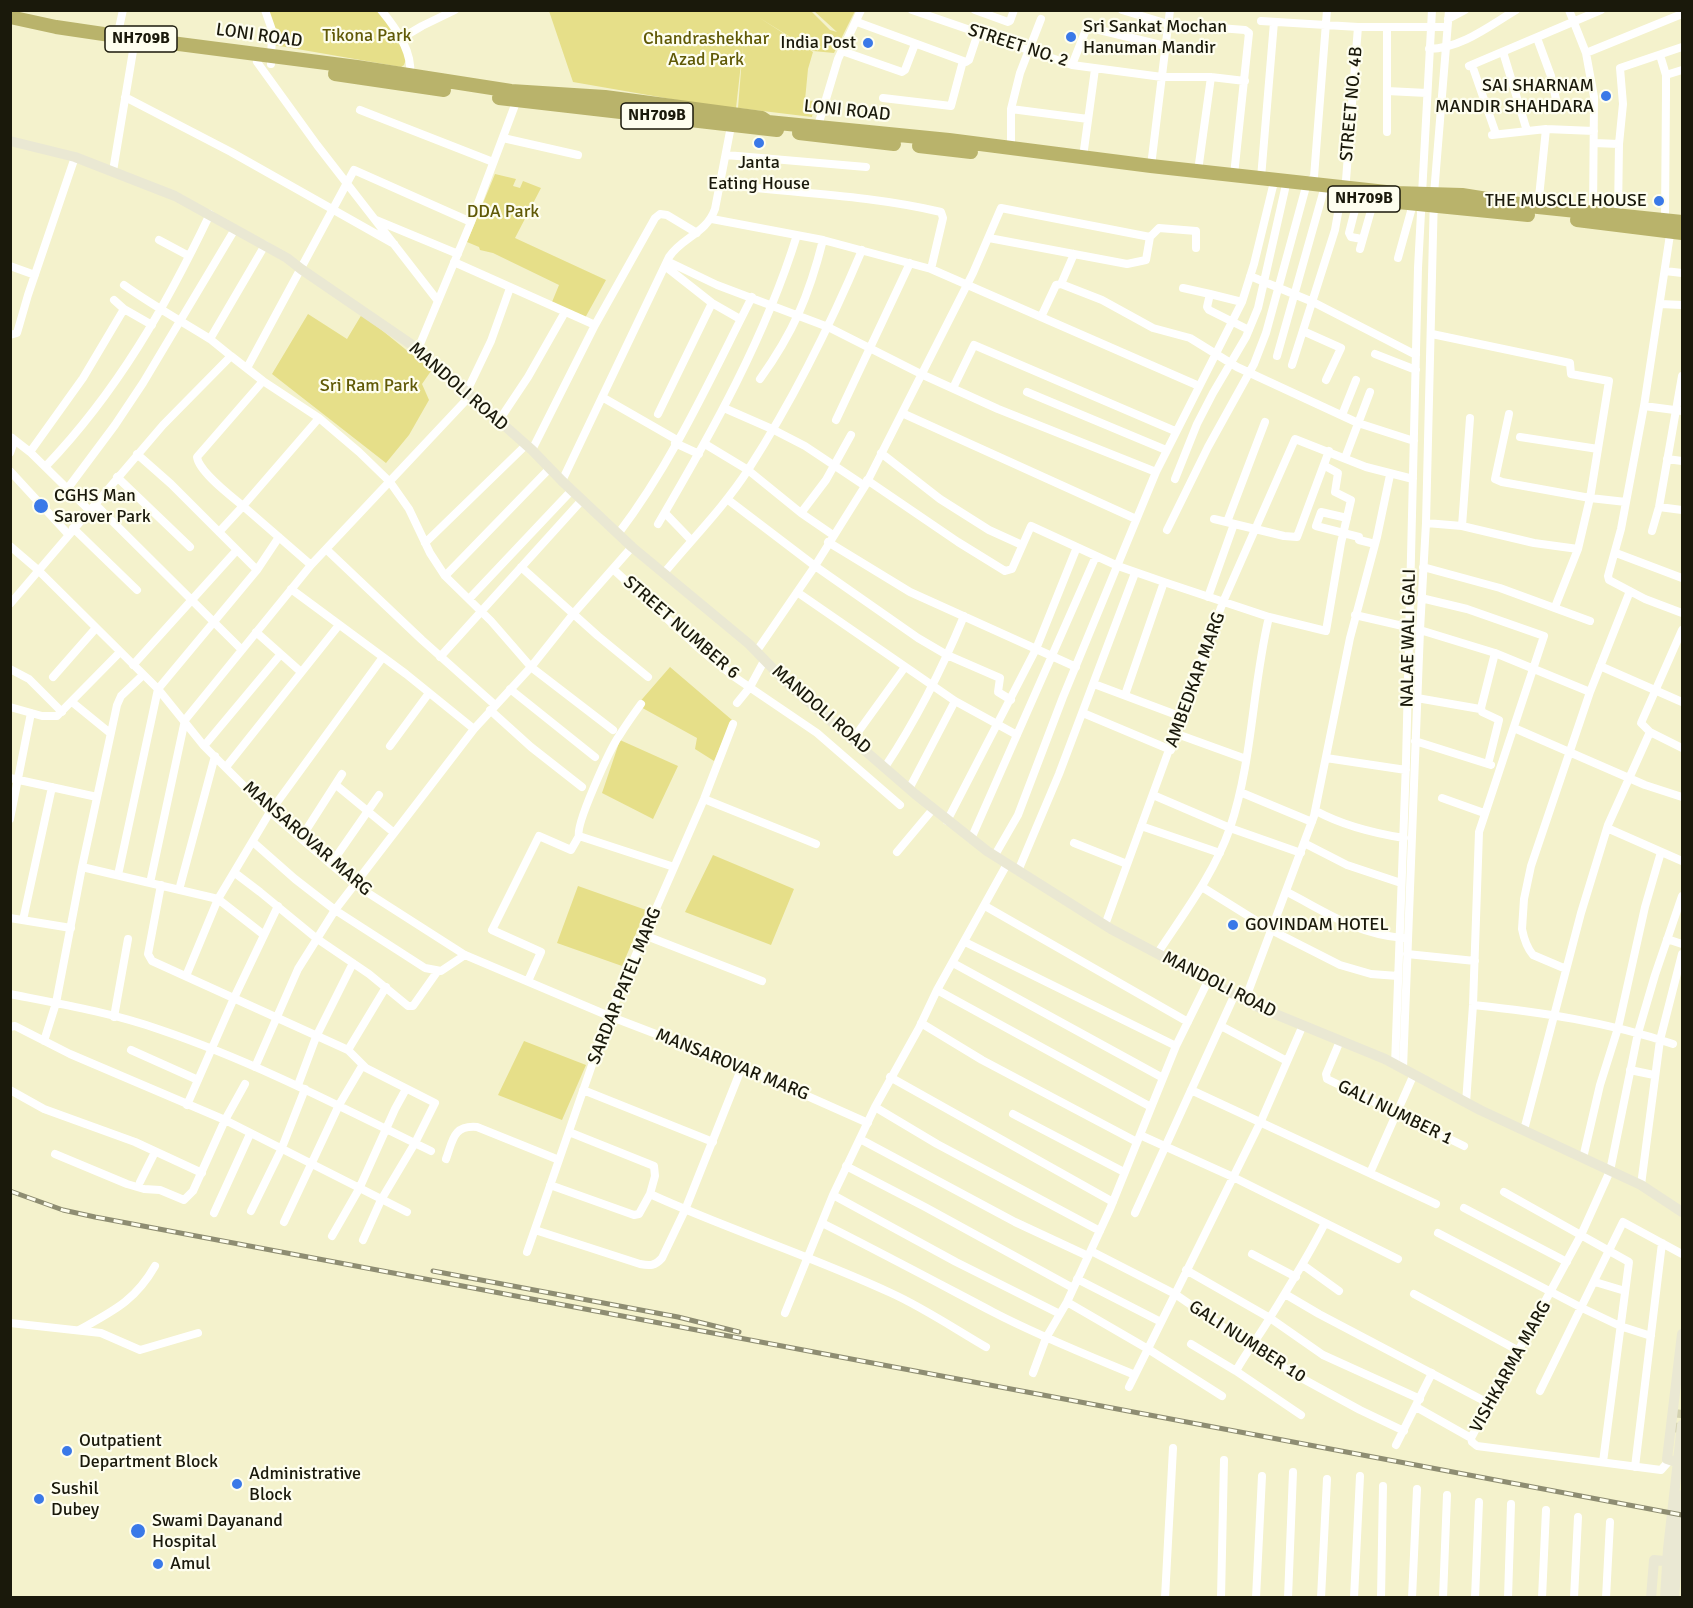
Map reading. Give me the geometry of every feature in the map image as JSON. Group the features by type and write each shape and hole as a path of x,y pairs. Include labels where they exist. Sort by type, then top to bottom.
{"highway":[{"name":"LONI ROAD","path":"10,17 117,39 134,45 257,62 272,60 410,75 518,95"},
{"name":"LONI ROAD","path":"10,25 56,34 117,39 518,95 605,97 732,120 762,118 768,122 817,130 1273,184 1309,184 1426,203 1462,195 1593,217 1618,215 1674,225"},
{"name":"LONI ROAD","path":"817,130 949,140 1234,175 1273,184 1309,184 1323,193 1374,200 1674,225"}],"street":[{"path":"117,39 123,10"},
{"path":"265,10 272,30 272,60"},
{"path":"381,10 410,59 410,75"},
{"path":"387,17 396,10"},
{"path":"400,39 455,10"},
{"path":"817,130 827,92 842,51 861,10"},
{"name":"STREET NO. 2","path":"912,10 1072,65 1162,77 1211,77 1245,81"},
{"path":"975,10 1008,21 1014,10"},
{"path":"1122,10 1168,24 1248,31 1250,35 1234,175"},
{"path":"1151,166 1170,10"},
{"path":"1167,530 1249,371 1266,333 1309,184 1327,10"},
{"path":"1370,1173 1395,1114 1404,1069 1407,954 1404,938 1426,523 1432,334 1426,203 1427,93 1432,10"},
{"path":"1261,21 1326,26 1430,28 1465,10"},
{"path":"1429,49 1445,48 1462,42 1516,10"},
{"path":"1569,10 1586,53 1594,97 1593,217"},
{"path":"1594,131 1545,129 1494,135 1470,65 1601,10"},
{"path":"1586,53 1683,14"},
{"path":"1011,149 1011,109 1028,51 1041,19"},
{"path":"1398,258 1426,203 1448,19"},
{"path":"857,22 963,61 969,60 978,33"},
{"path":"1175,479 1197,424 1249,330 1265,282 1273,184 1274,22"},
{"path":"1072,65 1087,27 1166,46"},
{"name":"STREET NO. 4B","path":"1346,180 1358,27"},
{"path":"1387,132 1388,28"},
{"path":"1537,38 1551,76 1557,104"},
{"path":"842,51 902,72 905,70 915,44"},
{"path":"113,171 134,45"},
{"path":"1618,215 1619,144 1623,104 1620,68 1683,47"},
{"path":"1503,52 1527,131"},
{"path":"1660,55 1665,75 1674,225 1644,406 1616,553 1608,579 1630,591 1683,613"},
{"path":"883,98 951,106 963,61"},
{"path":"257,62 293,114 438,301"},
{"path":"1083,157 1095,69"},
{"path":"1665,75 1683,70"},
{"path":"1198,171 1211,77"},
{"path":"1387,91 1427,93"},
{"path":"418,349 471,222 518,95"},
{"path":"125,97 231,152 394,244"},
{"path":"1011,109 1088,119"},
{"path":"360,110 493,162"},
{"path":"562,482 672,252 712,219 732,120"},
{"path":"1538,207 1545,129"},
{"path":"502,138 578,155"},
{"name":"MANDOLI ROAD","path":"10,141 75,157 166,192 210,214 287,258 301,270 418,349 529,448 632,547 756,652 909,789 972,839 1018,871 1105,925 1258,1007 1303,1024 1404,1069 1466,1102 1641,1185 1683,1212"},
{"path":"1594,143 1619,144"},
{"path":"726,155 866,167"},
{"path":"10,336 17,333 75,157"},
{"path":"247,368 355,170 471,222"},
{"path":"720,184 783,192 826,194 941,212 943,218 931,269"},
{"path":"995,855 1014,824 1155,472 1242,302 1273,184"},
{"path":"1277,356 1323,193"},
{"path":"1292,365 1335,230 1341,196"},
{"path":"1358,198 1349,233 1352,237 1362,239"},
{"path":"1360,249 1374,200"},
{"name":"NALAE WALI GALI","path":"1404,1069 1398,976 1404,938 1401,883 1416,355 1426,203"},
{"path":"756,652 815,566 830,538 866,483 967,284 1000,209 1005,207 1150,237"},
{"path":"46,466 64,447 126,368 161,311 210,214"},
{"path":"425,543 529,448 655,218 660,214 667,215 697,233"},
{"path":"375,219 456,258 510,288 596,325"},
{"path":"712,219 823,240 931,269 1199,386"},
{"path":"989,238 1127,264 1146,259 1150,237 1159,228 1195,231 1196,248"},
{"path":"68,488 115,425 182,321 235,229"},
{"path":"658,525 724,408 772,305 798,235"},
{"path":"159,240 189,256"},
{"path":"760,380 799,316 811,285 823,240"},
{"path":"210,339 265,245"},
{"path":"664,573 748,470 792,397 828,327 862,250"},
{"path":"1061,284 1074,254"},
{"path":"836,420 910,263"},
{"path":"666,264 828,327 921,374 1155,472"},
{"path":"666,264 712,303 740,320"},
{"path":"10,266 35,275"},
{"path":"1665,271 1683,273"},
{"path":"1250,276 1313,302 1416,355"},
{"path":"1041,317 1056,285 1061,284 1102,300 1153,328 1190,338 1231,363 1358,423 1414,441"},
{"path":"124,285 161,311 210,339 263,381 319,418 359,452 390,482 409,509 425,543 445,576 531,667 613,730"},
{"path":"150,883 185,720 311,565 468,395 510,288"},
{"path":"1183,288 1242,302"},
{"path":"1210,294 1208,309 1249,330"},
{"path":"618,534 638,508 676,442 752,297"},
{"path":"114,300 124,309 152,325"},
{"path":"658,414 712,303"},
{"path":"1660,304 1683,305"},
{"path":"30,452 83,378 124,309"},
{"path":"498,422 528,377 565,312"},
{"path":"1303,331 1341,348 1326,380"},
{"path":"1432,334 1570,363 1571,374 1609,381 1590,498 1578,549 1555,607"},
{"path":"953,388 975,345 1175,431"},
{"path":"1375,354 1416,370"},
{"path":"10,604 137,454 231,356"},
{"path":"1652,531 1679,411 1683,376"},
{"path":"1342,415 1356,380"},
{"path":"263,381 197,459 214,480 311,565"},
{"path":"1027,392 1166,450"},
{"path":"1345,458 1370,392"},
{"path":"602,397 699,454"},
{"path":"1644,406 1679,411"},
{"path":"724,408 772,429 822,456 834,467 866,483 1005,571 1012,569 1031,526 1135,573 1269,617 1326,631 1351,498 1335,492 1338,473 1325,466"},
{"path":"902,412 1136,519"},
{"path":"1509,414 1495,479 1590,498 1626,502"},
{"path":"219,532 319,418"},
{"path":"1462,526 1470,418"},
{"path":"1208,597 1265,422"},
{"path":"801,513 834,467 851,435"},
{"path":"11,437 92,507 242,650"},
{"path":"10,453 14,442 11,437"},
{"path":"1520,437 1598,449"},
{"name":"AMBEDKAR MARG","path":"1105,925 1177,734 1223,602 1296,438 1329,452"},
{"path":"705,444 748,470 830,538 910,592 1076,667"},
{"path":"1214,519 1292,538 1297,537 1329,452 1390,475 1413,479"},
{"path":"881,453 940,499 989,530 1022,545"},
{"path":"137,454 171,484 257,570"},
{"path":"1667,459 1683,461"},
{"path":"445,576 549,469"},
{"path":"10,471 71,531 137,590"},
{"path":"1245,1000 1316,811 1355,615 1375,544 1390,475"},
{"path":"117,477 190,547"},
{"path":"469,599 572,490"},
{"path":"727,498 815,566 918,638 947,656 998,676 1000,679 998,692 1011,700"},
{"path":"440,657 582,500"},
{"path":"1659,507 1683,510"},
{"path":"1347,518 1322,512 1316,526 1375,544"},
{"path":"665,513 691,540"},
{"path":"1426,523 1462,526 1534,543 1578,549"},
{"path":"118,875 158,688 214,624 257,570 279,537"},
{"name":"MANSAROVAR MARG","path":"10,546 38,570 158,688 204,746 270,812 354,884 465,955 609,1016 742,1067 868,1123"},
{"path":"947,820 1036,649 1077,546"},
{"path":"255,1067 298,969 335,910 393,832 492,707 531,667 574,613 632,547"},
{"path":"326,549 531,747 582,787"},
{"path":"133,665 236,551"},
{"path":"1616,553 1683,578"},
{"path":"972,839 1096,556"},
{"path":"521,567 648,677"},
{"path":"1423,567 1486,583 1590,621"},
{"name":"STREET NUMBER 6","path":"613,569 732,676 817,733 900,805"},
{"path":"1018,871 1083,713 1135,573"},
{"path":"1125,695 1164,582"},
{"path":"291,589 383,657 474,729"},
{"path":"1566,969 1533,955 1529,951 1522,929 1527,879 1590,692 1630,591"},
{"path":"797,592 956,701 1017,735"},
{"path":"1421,598 1467,609 1544,636 1515,728 1484,813 1478,844 1473,1005 1466,1102"},
{"path":"1355,615 1420,630 1495,653 1590,692"},
{"path":"885,767 911,728 933,686 964,616"},
{"path":"1157,954 1202,887 1230,828 1240,792 1257,673 1269,617"},
{"path":"226,767 339,625"},
{"path":"53,677 96,628"},
{"path":"1683,630 1641,723 1650,732 1683,748"},
{"path":"256,632 301,672"},
{"path":"10,707 53,717 62,712 120,652"},
{"path":"1480,709 1495,653"},
{"path":"204,746 280,655"},
{"path":"186,976 218,899 270,812 383,657"},
{"path":"736,703 750,687 764,661"},
{"path":"1600,666 1683,702"},
{"path":"854,739 905,667"},
{"path":"10,669 28,679 62,712"},
{"path":"44,1041 56,1003 82,867 121,696 143,675"},
{"path":"1094,684 1182,717"},
{"path":"510,689 595,757"},
{"path":"390,746 429,693"},
{"path":"1417,698 1480,709 1499,720 1488,764"},
{"path":"909,789 956,701"},
{"path":"72,702 111,733"},
{"path":"528,981 542,952 492,930 539,836 571,850 579,836 577,829 608,758 619,736 641,704"},
{"path":"10,819 14,779 31,713"},
{"path":"1083,713 1171,750"},
{"name":"SARDAR PATEL MARG","path":"527,1252 609,1016 704,799 733,724"},
{"path":"1515,728 1629,777 1683,797"},
{"path":"1524,1130 1566,969 1607,828 1650,732"},
{"path":"1177,734 1246,759"},
{"path":"1415,741 1500,768"},
{"path":"179,890 215,756"},
{"path":"1326,758 1406,770"},
{"path":"301,838 342,774"},
{"path":"14,779 97,797"},
{"path":"336,785 393,832"},
{"path":"23,920 52,787"},
{"path":"1240,792 1312,822"},
{"path":"331,864 379,795"},
{"path":"1153,795 1230,828 1301,853"},
{"path":"1442,798 1484,813"},
{"path":"704,799 816,844"},
{"path":"897,852 933,809"},
{"path":"1316,811 1361,830 1404,838"},
{"path":"1141,826 1220,853"},
{"path":"1607,828 1683,861"},
{"path":"579,836 674,867"},
{"path":"253,842 335,910 425,968 437,972"},
{"path":"1074,843 1127,864"},
{"path":"1304,843 1347,866 1401,883"},
{"path":"1582,1158 1600,1085 1618,1028 1645,907 1661,852"},
{"path":"785,1313 833,1195 875,1107 1008,864"},
{"path":"82,867 218,899 264,934"},
{"path":"235,873 316,938 386,987 408,1006 412,1007 437,972 465,955"},
{"path":"161,885 148,958 348,1050 362,1066 435,1104 381,1200 363,1240"},
{"path":"1202,887 1271,930 1348,968 1371,974 1398,976"},
{"path":"1287,892 1353,927 1404,938"},
{"name":"VISHKARMA MARG","path":"1669,1461 1661,1470 1635,1467 1477,1446 1471,1438 1552,1292 1610,1171 1638,1033 1683,896"},
{"path":"187,1105 278,906"},
{"path":"985,906 1188,1022"},
{"path":"10,918 70,928"},
{"path":"644,936 762,981"},
{"path":"114,1017 128,939"},
{"path":"1667,939 1683,944"},
{"path":"965,942 1176,1046"},
{"path":"1407,954 1474,961"},
{"path":"1641,1185 1660,1040 1683,954"},
{"path":"251,1211 281,1150 316,1037 352,963"},
{"path":"953,963 1162,1078"},
{"path":"1033,1373 1046,1338 1067,1302 1113,1202 1162,1078 1208,981"},
{"path":"348,1050 386,987"},
{"path":"937,990 1151,1107"},
{"path":"10,993 160,1029 302,1087 386,1131 431,1151"},
{"path":"1135,1213 1235,994"},
{"path":"1473,1005 1554,1015 1618,1028 1673,1044"},
{"path":"921,1023 991,1065 1138,1138 1165,1147 1233,1177 1398,1259"},
{"path":"1129,1387 1261,1121 1303,1024"},
{"path":"10,1028 15,1026 44,1041 225,1120 407,1212"},
{"path":"1221,1026 1287,1061"},
{"name":"GALI NUMBER 1","path":"1340,1041 1326,1074 1327,1079 1464,1146"},
{"path":"131,1050 198,1080"},
{"path":"284,1222 339,1105 362,1066"},
{"path":"535,1230 649,1266 656,1264 662,1258 685,1210 742,1067"},
{"path":"1630,1070 1654,1075"},
{"path":"890,1077 1113,1202"},
{"path":"55,1154 127,1184 144,1189 160,1190 184,1200 193,1191 225,1120 245,1084"},
{"path":"332,1236 359,1189 406,1089"},
{"path":"10,1090 44,1109 135,1142 202,1173"},
{"path":"583,1090 713,1142"},
{"path":"1191,1090 1436,1204"},
{"path":"875,1107 937,1144 1100,1231"},
{"path":"1013,1114 1124,1172"},
{"path":"446,1159 454,1136 465,1126 477,1127 559,1160"},
{"path":"550,1185 634,1215 639,1214 643,1209 650,1194 655,1176 654,1166 569,1132"},
{"path":"214,1213 250,1134"},
{"name":"GALI NUMBER 10","path":"860,1139 1015,1222 1090,1253 1175,1294 1268,1358 1360,1410 1404,1431"},
{"path":"140,1182 155,1152"},
{"path":"846,1167 925,1207 1072,1288"},
{"path":"1504,1192 1629,1262 1603,1462"},
{"path":"650,1194 893,1293 986,1347"},
{"path":"833,1195 956,1262 1060,1314"},
{"path":"1464,1208 1567,1262"},
{"path":"1540,1391 1623,1222 1683,1254"},
{"path":"822,1223 1046,1338 1135,1375"},
{"path":"1236,1371 1296,1277 1325,1223"},
{"path":"1438,1233 1582,1308 1620,1326 1651,1336"},
{"path":"1635,1467 1662,1243"},
{"path":"1252,1254 1296,1277"},
{"path":"1303,1265 1339,1291"},
{"path":"78,1330 119,1308 144,1285 155,1266"},
{"path":"1186,1270 1270,1318 1323,1355 1420,1399"},
{"path":"1077,1279 1161,1322"},
{"path":"1595,1282 1625,1291"},
{"path":"1285,1294 1318,1314 1491,1404"},
{"path":"1414,1294 1519,1352"},
{"path":"1067,1302 1148,1348 1222,1396"},
{"path":"10,1323 101,1333 140,1350 198,1333"},
{"path":"1683,1334 1667,1459 1683,1464"},
{"path":"1191,1344 1301,1415"},
{"path":"1396,1445 1432,1373"},
{"path":"1416,1407 1471,1438"},
{"path":"1665,1598 1673,1496 1683,1425"},
{"path":"1166,1598 1173,1448"},
{"path":"1221,1598 1224,1460"},
{"path":"1288,1598 1293,1472"},
{"path":"1257,1598 1262,1476"},
{"path":"1354,1598 1360,1476"},
{"path":"1321,1598 1327,1479"},
{"path":"1381,1598 1383,1486"},
{"path":"1412,1598 1417,1489"},
{"path":"1679,1597 1683,1495"},
{"path":"1443,1598 1447,1496"},
{"path":"1475,1598 1479,1502"},
{"path":"1508,1598 1511,1504"},
{"path":"1542,1598 1546,1510"},
{"path":"1574,1598 1578,1517"},
{"path":"1606,1598 1610,1522"},
{"path":"1651,1598 1654,1560 1681,1563 1679,1597"}],"green space":[{"name":"Tikona Park","path":"267,11 377,11 387,19 407,56 404,65 401,67 274,45"},
{"name":"Chandrashekhar Azad Park","path":"549,11 811,11 830,30 837,32 814,11 855,11 834,53 813,51 758,17 813,52 808,69 805,100 815,101 812,117 738,108 743,46 736,108 711,106 573,82"},
{"name":"DDA Park","path":"495,174 516,179 513,186 520,188 523,181 541,188 515,238 606,280 585,318 552,302 559,285 467,242"},
{"name":"Sri Ram Park","path":"308,314 347,339 362,314 431,371 422,384 429,400 409,435 386,463 272,374"},
{"path":"670,667 732,720 714,761 695,749 697,738 637,705"},
{"path":"620,740 678,766 653,819 602,793"},
{"path":"713,855 794,889 771,945 685,912"},
{"path":"578,886 646,910 622,966 557,943"},
{"path":"524,1041 586,1065 562,1120 498,1095"}],"tunnel":[{"path":"1679,1433 1682,1410"}],"railway":[{"path":"10,1191 63,1210 95,1217 1682,1515"},
{"path":"433,1271 678,1317 739,1332"}],"place":[{"name":"Sri Sankat Mochan Hanuman Mandir","path":"1071,37"},
{"name":"India Post","path":"868,43"},
{"name":"SAI SHARNAM MANDIR SHAHDARA","path":"1606,96"},
{"name":"Janta Eating House","path":"759,143"},
{"name":"THE MUSCLE HOUSE","path":"1659,201"},
{"name":"CGHS Man Sarover Park","path":"41,506"},
{"name":"GOVINDAM HOTEL","path":"1233,925"},
{"name":"Outpatient Department Block","path":"67,1451"},
{"name":"Administrative Block","path":"237,1484"},
{"name":"Sushil Dubey","path":"39,1499"},
{"name":"Swami Dayanand Hospital","path":"138,1531"},
{"name":"Amul","path":"158,1564"}]}
